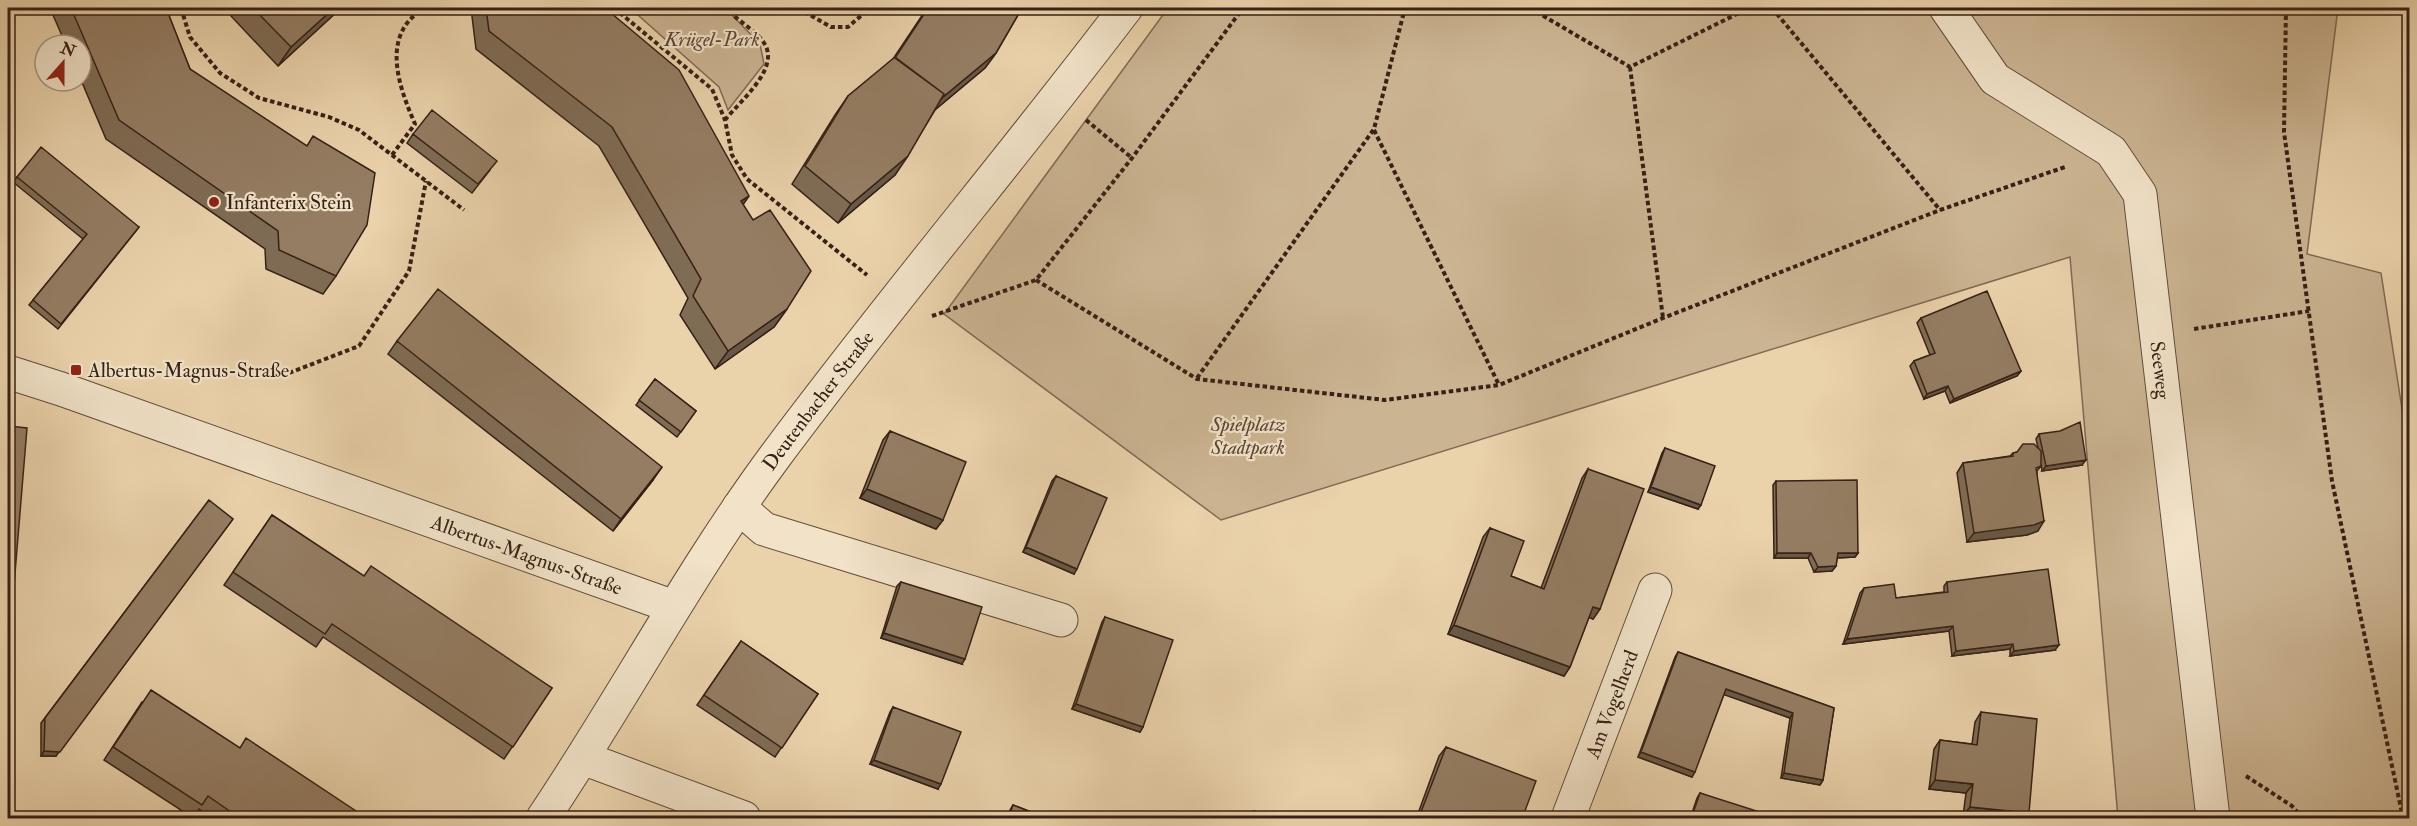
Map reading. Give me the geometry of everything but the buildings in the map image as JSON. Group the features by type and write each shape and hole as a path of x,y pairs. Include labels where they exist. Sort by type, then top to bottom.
{"street":[{"name":"Seeweg","path":"1946,8 1995,79 2111,151 2140,194 2213,819"},
{"name":"Deutenbacher Straße","path":"543,819 583,758 674,607 739,507 896,298 1058,99 1120,9"},
{"name":"Albertus-Magnus-Straße","path":"8,372 61,388 674,607"},
{"path":"739,507 764,530 1061,620"},
{"name":"Am Vogelherd","path":"1568,819 1655,590"},
{"path":"583,758 744,819"}],"path":[{"path":"181,8 190,37 220,73 259,98 329,117 359,130 464,210"},
{"path":"392,155 415,124 398,85 395,62 402,34 418,12 424,8"},
{"path":"614,8 712,89 725,120 732,156 747,179 896,298 919,320 1036,280 1132,158 1243,8"},
{"path":"725,120 766,69 770,54 763,40 733,15 734,8"},
{"path":"798,8 831,27 848,27 870,8"},
{"path":"1197,379 1374,129 1405,8"},
{"path":"1530,8 1630,67"},
{"path":"1630,67 1749,8"},
{"path":"1772,8 1940,210"},
{"path":"2286,8 2284,132 2332,481 2403,819"},
{"path":"1630,67 1663,318"},
{"path":"1058,99 1132,158"},
{"path":"1374,129 1499,385"},
{"path":"1036,280 1197,379 1385,400 1499,385 1940,210 2111,151"},
{"path":"289,373 359,346 409,271 426,181"},
{"path":"2156,335 2309,311"},
{"path":"2206,750 2292,806 2302,819"}],"green space":[{"name":"Krügel-Park","path":"630,8 728,8 728,11 760,44 764,64 728,110 719,87"},
{"name":"Spielplatz Stadtpark","path":"1168,8 2338,8 2307,254 2381,273 2409,454 2409,818 2118,818 2070,257 1221,520 944,314"}],"place":[{"name":"Infanterix Stein","path":"214,202"},
{"name":"Albertus-Magnus-Straße","path":"76,370"}]}
